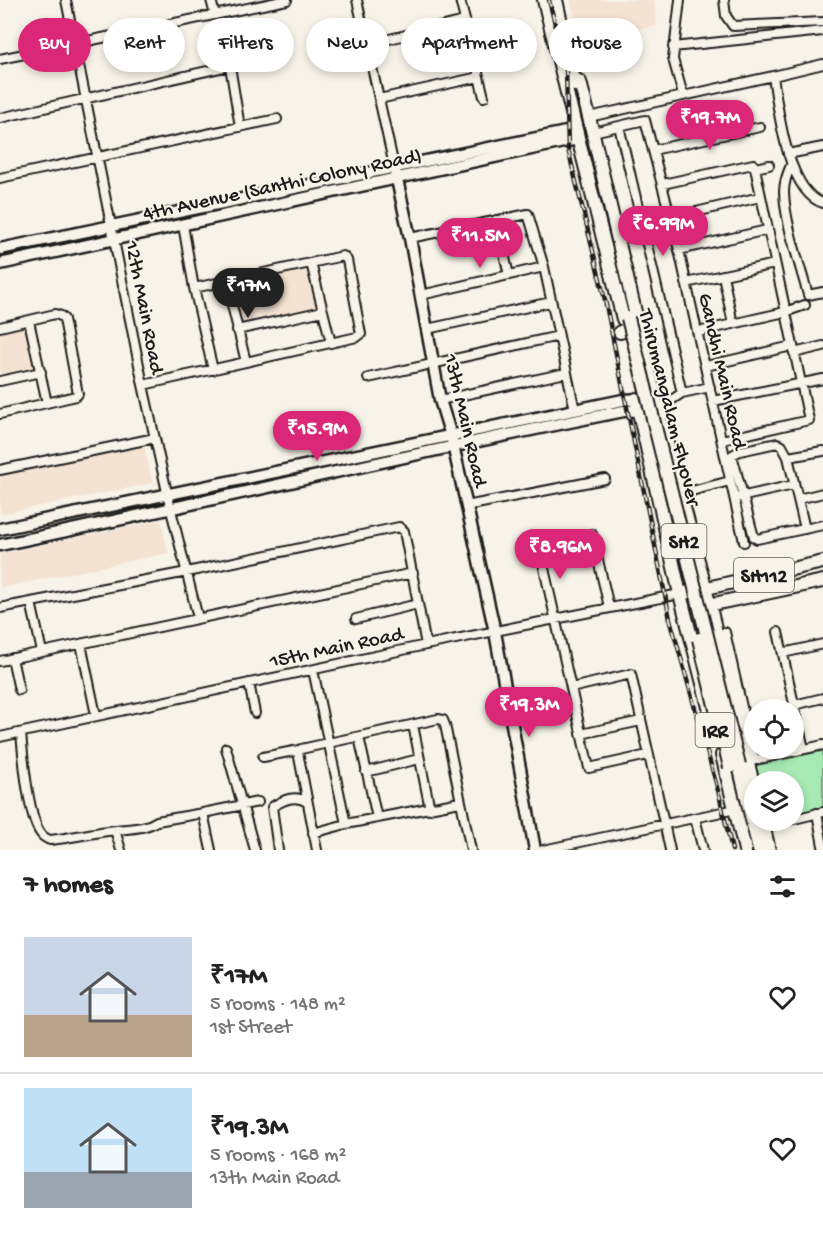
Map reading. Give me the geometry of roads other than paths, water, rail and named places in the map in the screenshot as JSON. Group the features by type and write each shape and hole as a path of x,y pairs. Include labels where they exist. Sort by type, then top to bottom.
{"main road":[{"name":"SH2","path":"544,0 568,81"},
{"name":"SH2","path":"556,0 568,81"},
{"name":"IRR","path":"568,81 580,82 593,132 656,404 710,605 747,771"},
{"path":"568,81 561,91 572,135"},
{"name":"Thirumangalam Flyover","path":"568,81 626,318 743,763 759,850"},
{"path":"620,332 638,327"},
{"name":"IRR","path":"637,405 680,594 745,850"},
{"name":"SH112","path":"680,594 823,562"},
{"name":"SH112","path":"685,610 823,580"},
{"path":"698,662 721,656"},
{"name":"Thirumangalam Flyover","path":"743,763 750,850"},
{"path":"765,831 769,850"}],"street":[{"name":"12th Main Road","path":"66,0 70,18"},
{"path":"212,0 215,15"},
{"path":"91,40 287,0"},
{"name":"13th Main Road","path":"357,0 362,18"},
{"path":"460,0 464,18"},
{"path":"680,0 673,59 683,95"},
{"path":"724,0 726,16 733,26 823,22"},
{"path":"673,47 823,31"},
{"path":"0,59 18,55"},
{"path":"589,117 823,64"},
{"name":"12th Main Road","path":"81,72 154,438 198,618"},
{"path":"0,118 203,72"},
{"path":"231,72 240,127"},
{"name":"13th Main Road","path":"374,72 410,238 440,400 452,441 495,632 535,850"},
{"path":"478,72 484,97"},
{"path":"773,76 791,165 804,188 823,203"},
{"path":"379,99 479,77"},
{"path":"0,178 277,119"},
{"name":"Gandhi Main Road","path":"593,132 645,120 679,250 730,481 739,497 744,542"},
{"path":"619,126 682,393"},
{"path":"653,150 760,127"},
{"name":"4th Avenue (Santhi Colony Road)","path":"0,249 394,166 572,135"},
{"name":"4th Avenue (Santhi Colony Road)","path":"0,264 397,178 572,135"},
{"path":"788,154 823,147"},
{"path":"663,184 769,165"},
{"path":"791,165 786,176 784,191 808,295 823,292"},
{"path":"722,440 809,420 754,166"},
{"path":"670,218 760,197"},
{"path":"410,238 528,214 544,267 575,410"},
{"path":"496,220 509,275"},
{"path":"183,225 194,288 213,370"},
{"path":"679,250 767,230"},
{"path":"143,385 360,335 345,256 194,288"},
{"path":"311,263 331,343"},
{"path":"686,283 775,264"},
{"path":"420,295 544,267"},
{"path":"723,275 733,324"},
{"path":"226,281 246,362"},
{"path":"427,329 551,302"},
{"path":"698,332 806,305"},
{"path":"237,330 323,311"},
{"path":"0,327 55,314 61,316 64,319 78,394 0,414"},
{"path":"29,321 48,403"},
{"path":"368,378 559,336"},
{"path":"706,366 823,346"},
{"path":"0,381 41,372"},
{"path":"440,400 566,373"},
{"path":"713,401 823,379"},
{"path":"0,544 171,510 575,410 622,400 637,405 656,404 682,393 710,387"},
{"path":"0,529 452,441 624,411 637,405"},
{"path":"0,470 154,438"},
{"path":"805,529 788,457 782,446 777,443 734,453 732,456 739,497 754,537 757,539 805,529 823,525"},
{"path":"788,457 823,451"},
{"path":"466,506 605,479"},
{"path":"680,494 730,481"},
{"path":"739,497 794,485"},
{"path":"798,499 823,493"},
{"path":"0,608 401,527 404,531 413,573 426,645"},
{"path":"609,607 592,534 539,546 589,768 648,755"},
{"path":"0,661 413,573"},
{"name":"15th Main Road","path":"0,737 426,645 680,594"},
{"path":"31,602 42,652"},
{"path":"356,619 418,604"},
{"path":"725,632 743,763 760,759"},
{"path":"778,632 793,699"},
{"path":"81,644 96,715"},
{"path":"783,652 823,644"},
{"path":"12,658 19,690"},
{"path":"313,670 346,824"},
{"path":"571,688 631,674 670,850"},
{"path":"249,683 255,713"},
{"path":"804,703 823,698"},
{"path":"264,758 438,719 444,723 471,850"},
{"path":"581,734 641,721"},
{"path":"413,725 430,809"},
{"path":"21,733 25,772 35,824 42,835 50,840 137,828 152,825 158,821 243,807 258,802"},
{"path":"359,737 377,818"},
{"path":"804,749 823,745"},
{"path":"226,748 255,850"},
{"path":"299,750 297,756 317,850"},
{"path":"366,772 419,759"},
{"path":"278,850 272,807 283,799 301,798 307,802"},
{"path":"314,833 346,824 460,802"},
{"path":"543,850 735,809"},
{"path":"203,813 211,850"},
{"path":"804,817 820,813 823,846"},
{"path":"695,818 703,850"},
{"path":"115,830 121,850"},
{"path":"50,840 52,850"}],"railway":[{"path":"549,0 566,68 568,149 605,300 670,619 719,794 732,850"}]}
